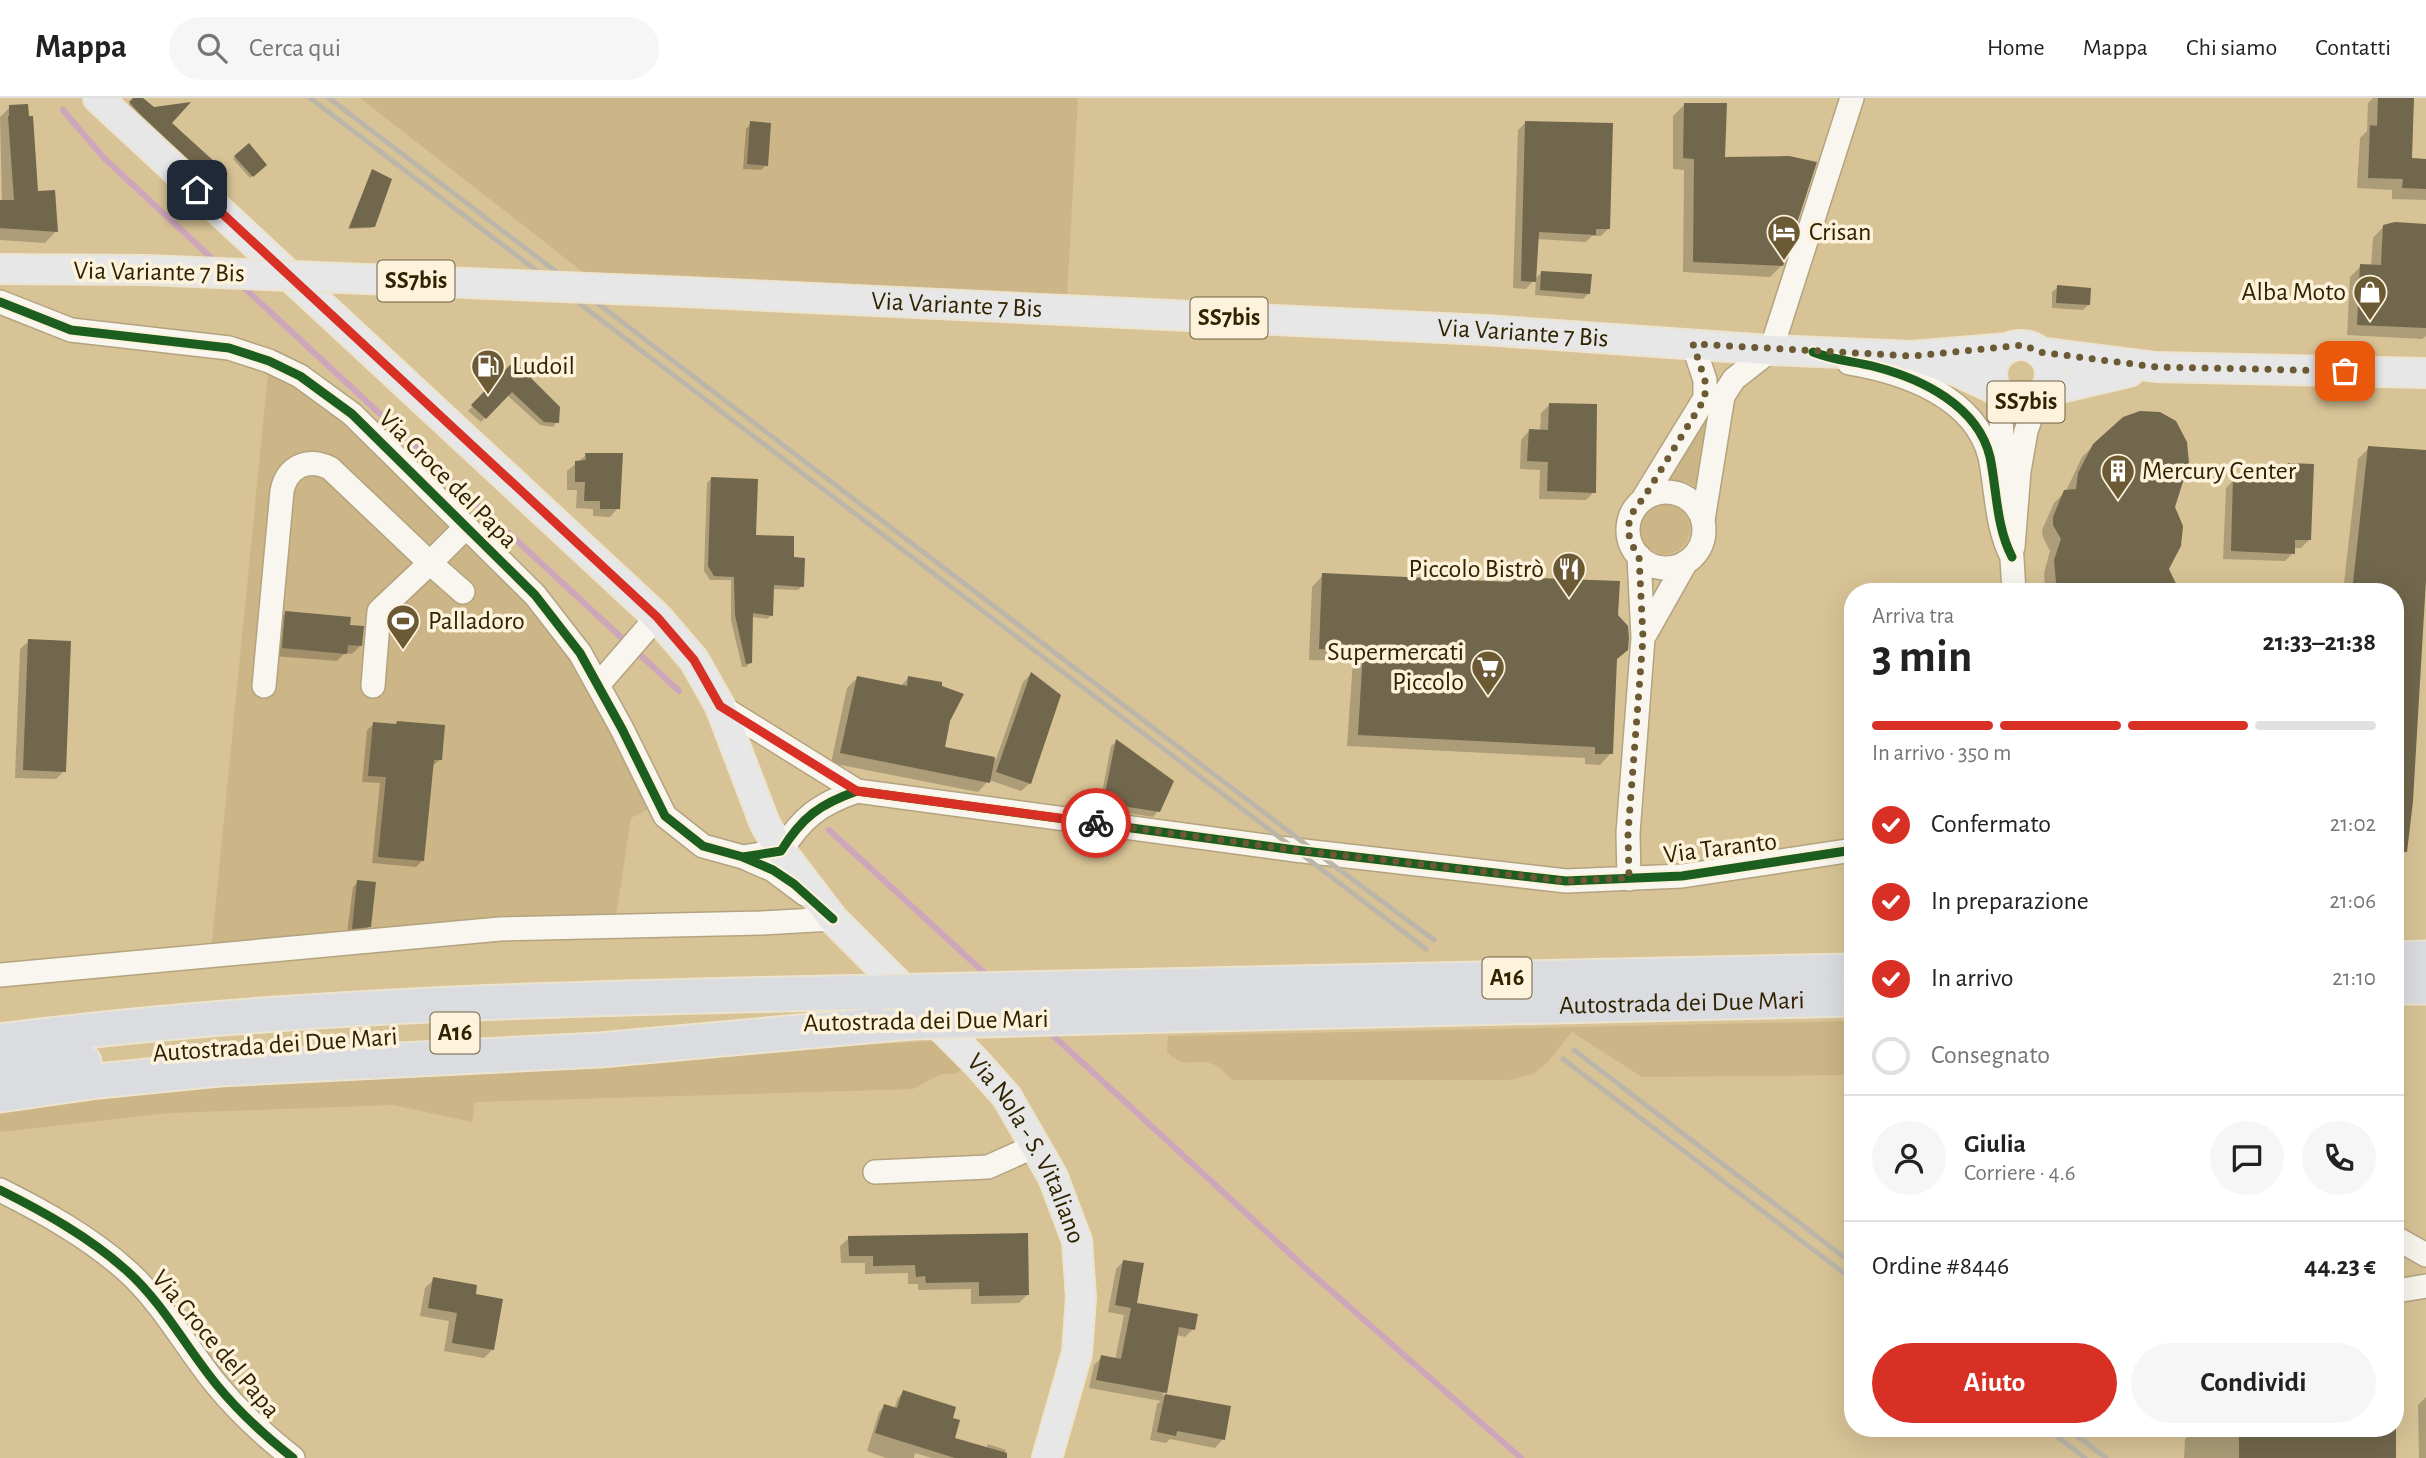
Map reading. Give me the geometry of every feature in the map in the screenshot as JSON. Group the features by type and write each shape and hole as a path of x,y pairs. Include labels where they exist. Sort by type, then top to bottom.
{"highway":[{"path":"2404,959 2426,958"},
{"name":"Autostrada dei Due Mari","path":"0,1071 219,1048 413,1035 609,1027 911,1021 1163,1000 1844,971"},
{"path":"2404,987 2426,987"},
{"name":"Autostrada dei Due Mari","path":"0,1041 218,1019 413,1005 611,998 882,992 1163,1000 1844,999"},
{"path":"0,1096 98,1081 219,1069 600,1050 911,1021"}],"main road":[{"name":"Via Nola - S. Vitaliano","path":"98,98 657,617 694,660 720,706 765,824 781,851 833,919 976,1062 1007,1097 1053,1177 1077,1241 1081,1297 1077,1353 1047,1458"},
{"name":"Via Variante 7 Bis","path":"0,269 146,270 686,292 1485,330 1771,350 1912,356 2008,348"},
{"name":"SS7bis","path":"2041,395 2050,376 2046,358 2024,345 2008,348 1995,362 1993,380 1998,391 2013,402 2031,401 2041,395 2156,367"},
{"name":"SS7bis","path":"2039,352 2156,367 2426,373"},
{"name":"Via Variante 7 Bis","path":"1912,356 1959,372 1998,391"}],"street":[{"path":"1693,344 1705,380 1705,398 1643,499 1634,508 1629,520 1631,546 1649,564 1662,568 1675,567 1686,562 1701,544 1723,396 1727,387 1771,350 1852,98"},
{"name":"Via Croce del Papa","path":"0,302 71,330 229,348 269,361 300,376 352,414 535,595 580,653 665,816 703,846 743,857 773,870 794,884 833,919"},
{"path":"1813,352 1833,360 1875,367 1910,379 1932,388 1961,410 1976,429 1989,454 2003,540 2012,557"},
{"path":"1998,391 2013,583"},
{"path":"2012,557 2019,471 2026,431 2041,395"},
{"path":"264,686 282,491 284,481 295,469 312,463 330,468 463,592"},
{"path":"1643,499 1668,491 1681,494 1690,500 1703,520"},
{"path":"373,686 379,611 466,527"},
{"path":"1629,878 1628,833 1643,638 1639,556"},
{"path":"1643,638 1686,562"},
{"path":"598,685 657,617"},
{"path":"720,706 857,791"},
{"name":"Via Taranto","path":"781,851 793,831 809,814 833,799 857,791 1295,850 1566,881 1682,876 1844,851"},
{"name":"Via Croce del Papa","path":"743,857 781,851"},
{"path":"0,975 500,929 833,919"},
{"path":"875,1172 988,1167 1037,1145"},
{"name":"Via Croce del Papa","path":"0,1190 45,1213 127,1271 178,1332 217,1385 265,1436 293,1458"},
{"path":"2404,1243 2426,1255"},
{"path":"2404,1290 2426,1286"}],"shaded area":[{"path":"360,98 1078,98 1067,295 583,272"},
{"name":"Palladoro","path":"268,373 290,382 340,419 547,621 581,675 649,809 631,818 615,922 211,951"},
{"path":"1712,399 1697,490 1691,484 1666,478"},
{"path":"1665,504 1683,511 1690,529 1683,547 1665,554 1647,547 1640,529 1647,511"},
{"path":"1844,1021 1844,1075 1642,1077 1572,1032 1547,1063 1533,1074 1510,1080 1232,1080 1215,1065 1186,1063 1174,1058 1167,1052 1168,1036"},
{"path":"938,1041 962,1069 956,1074 941,1074 913,1089 475,1102 472,1122 394,1105 169,1113 0,1132 0,1107 79,1094"}],"building":[{"path":"133,98 143,98 154,107 191,102 172,123 228,174 217,186 142,116 129,102"},
{"path":"2378,98 2414,98 2412,158 2426,159 2426,189 2402,188 2403,179 2368,178 2370,125 2377,126"},
{"path":"1684,103 1727,103 1725,157 1789,156 1817,162 1783,266 1693,262 1694,159 1683,158"},
{"path":"28,104 29,116 33,116 38,191 55,190 58,232 0,228 0,200 14,200 9,105"},
{"path":"750,121 771,123 768,166 747,164"},
{"path":"1525,121 1613,123 1610,229 1596,229 1596,235 1539,232 1536,282 1521,281"},
{"path":"249,143 267,165 253,177 234,156"},
{"path":"372,169 392,179 375,227 349,228"},
{"path":"2395,222 2426,224 2426,328 2357,325 2360,264 2381,265 2383,225"},
{"path":"1541,271 1592,274 1590,294 1540,290"},
{"path":"2057,285 2091,288 2090,305 2056,303"},
{"path":"514,361 560,407 559,423 544,422 512,392 486,419 471,405"},
{"path":"1549,403 1597,404 1596,493 1547,491 1548,462 1527,461 1529,429 1548,430"},
{"name":"Mercury Center","path":"2140,411 2160,412 2176,421 2187,442 2189,463 2175,507 2183,526 2181,546 2169,569 2176,583 2056,583 2054,560 2061,539 2053,525 2053,517 2064,490 2076,489 2078,473 2093,444 2123,417"},
{"path":"2368,446 2426,450 2426,580 2413,801 2407,852 2404,852 2404,583 2353,583"},
{"path":"585,453 623,453 620,509 600,509 600,501 584,501 585,482 575,482 575,461 586,460"},
{"path":"2288,463 2314,464 2311,540 2295,540 2295,554 2231,551 2233,478 2287,480"},
{"path":"711,477 758,479 756,535 794,536 794,557 805,558 804,587 774,585 773,616 753,613 752,663 746,664 735,615 734,577 714,576 708,566"},
{"name":"Supermercati Piccolo","path":"1322,573 1511,582 1511,577 1620,581 1618,615 1628,626 1629,638 1628,650 1617,659 1613,754 1595,754 1595,747 1358,735 1363,651 1319,649"},
{"path":"285,611 351,617 350,625 364,626 362,646 348,645 347,654 282,648"},
{"path":"28,639 71,641 66,772 23,770"},
{"path":"1031,672 1061,695 1031,784 996,772"},
{"path":"857,676 907,686 908,676 942,682 942,686 964,694 950,721 945,747 995,757 990,783 840,753"},
{"path":"397,721 445,725 442,760 434,760 424,861 378,857 386,777 368,776 373,722 396,724"},
{"path":"1116,739 1174,781 1160,812 1103,803"},
{"path":"357,880 376,882 371,927 352,929"},
{"path":"1028,1233 1029,1295 979,1296 979,1282 926,1283 925,1276 916,1277 915,1265 873,1266 873,1256 849,1256 848,1236"},
{"path":"1123,1260 1144,1263 1137,1303 1198,1314 1195,1330 1179,1327 1167,1393 1096,1380 1101,1355 1121,1359 1131,1308 1115,1305"},
{"path":"433,1277 477,1285 476,1294 503,1299 494,1350 452,1343 457,1313 428,1308"},
{"path":"903,1390 956,1407 953,1418 960,1420 955,1438 1007,1453 1007,1458 955,1458 875,1433 884,1404 897,1408"},
{"path":"1165,1394 1231,1406 1225,1440 1177,1431 1176,1436 1157,1432"},
{"path":"2239,1437 2396,1437 2396,1458 2239,1458"}],"waterway":[{"path":"63,110 104,158 218,264"},
{"path":"239,283 679,691"},
{"path":"829,830 990,978"},
{"path":"1047,1030 1312,1274 1521,1458"}],"railway":[{"path":"310,98 1426,949"},
{"path":"329,98 1434,940"},
{"path":"1574,1050 1844,1257"},
{"path":"1563,1059 1844,1273"},
{"path":"2058,1437 2085,1458"},
{"path":"2079,1437 2106,1458"}],"cycle path":[{"path":"0,302 71,330 229,348 269,361 300,376 352,414 535,595 580,653 665,816 703,846 743,857 773,870 794,884 833,919"},
{"path":"1813,352 1894,372 1929,387 1961,409 1984,439 1990,457 2000,521 2012,557"},
{"path":"743,857 781,851 813,813 832,801 857,791 1295,850 1566,881 1682,876 1844,851"},
{"path":"0,1190 66,1226 126,1270 162,1310 224,1394 252,1423 293,1458"}],"way so far":[{"path":"1096,823 1295,850 1566,881 1629,878 1628,833 1643,638 1639,556 1631,546 1629,520 1634,508 1643,499 1705,398 1705,380 1693,344 1912,356 2024,345 2039,352 2156,367 2345,371"}],"place":[{"name":"Crisan","path":"1784,262"},
{"name":"Alba Moto","path":"2370,322"},
{"name":"Ludoil","path":"488,396"},
{"name":"Mercury Center","path":"2118,501"},
{"name":"Piccolo Bistrò","path":"1569,599"},
{"name":"Palladoro","path":"403,651"},
{"name":"Supermercati Piccolo","path":"1488,697"}],"route":[{"path":"197,190 657,617 694,660 720,706 857,791 1096,823"}]}
